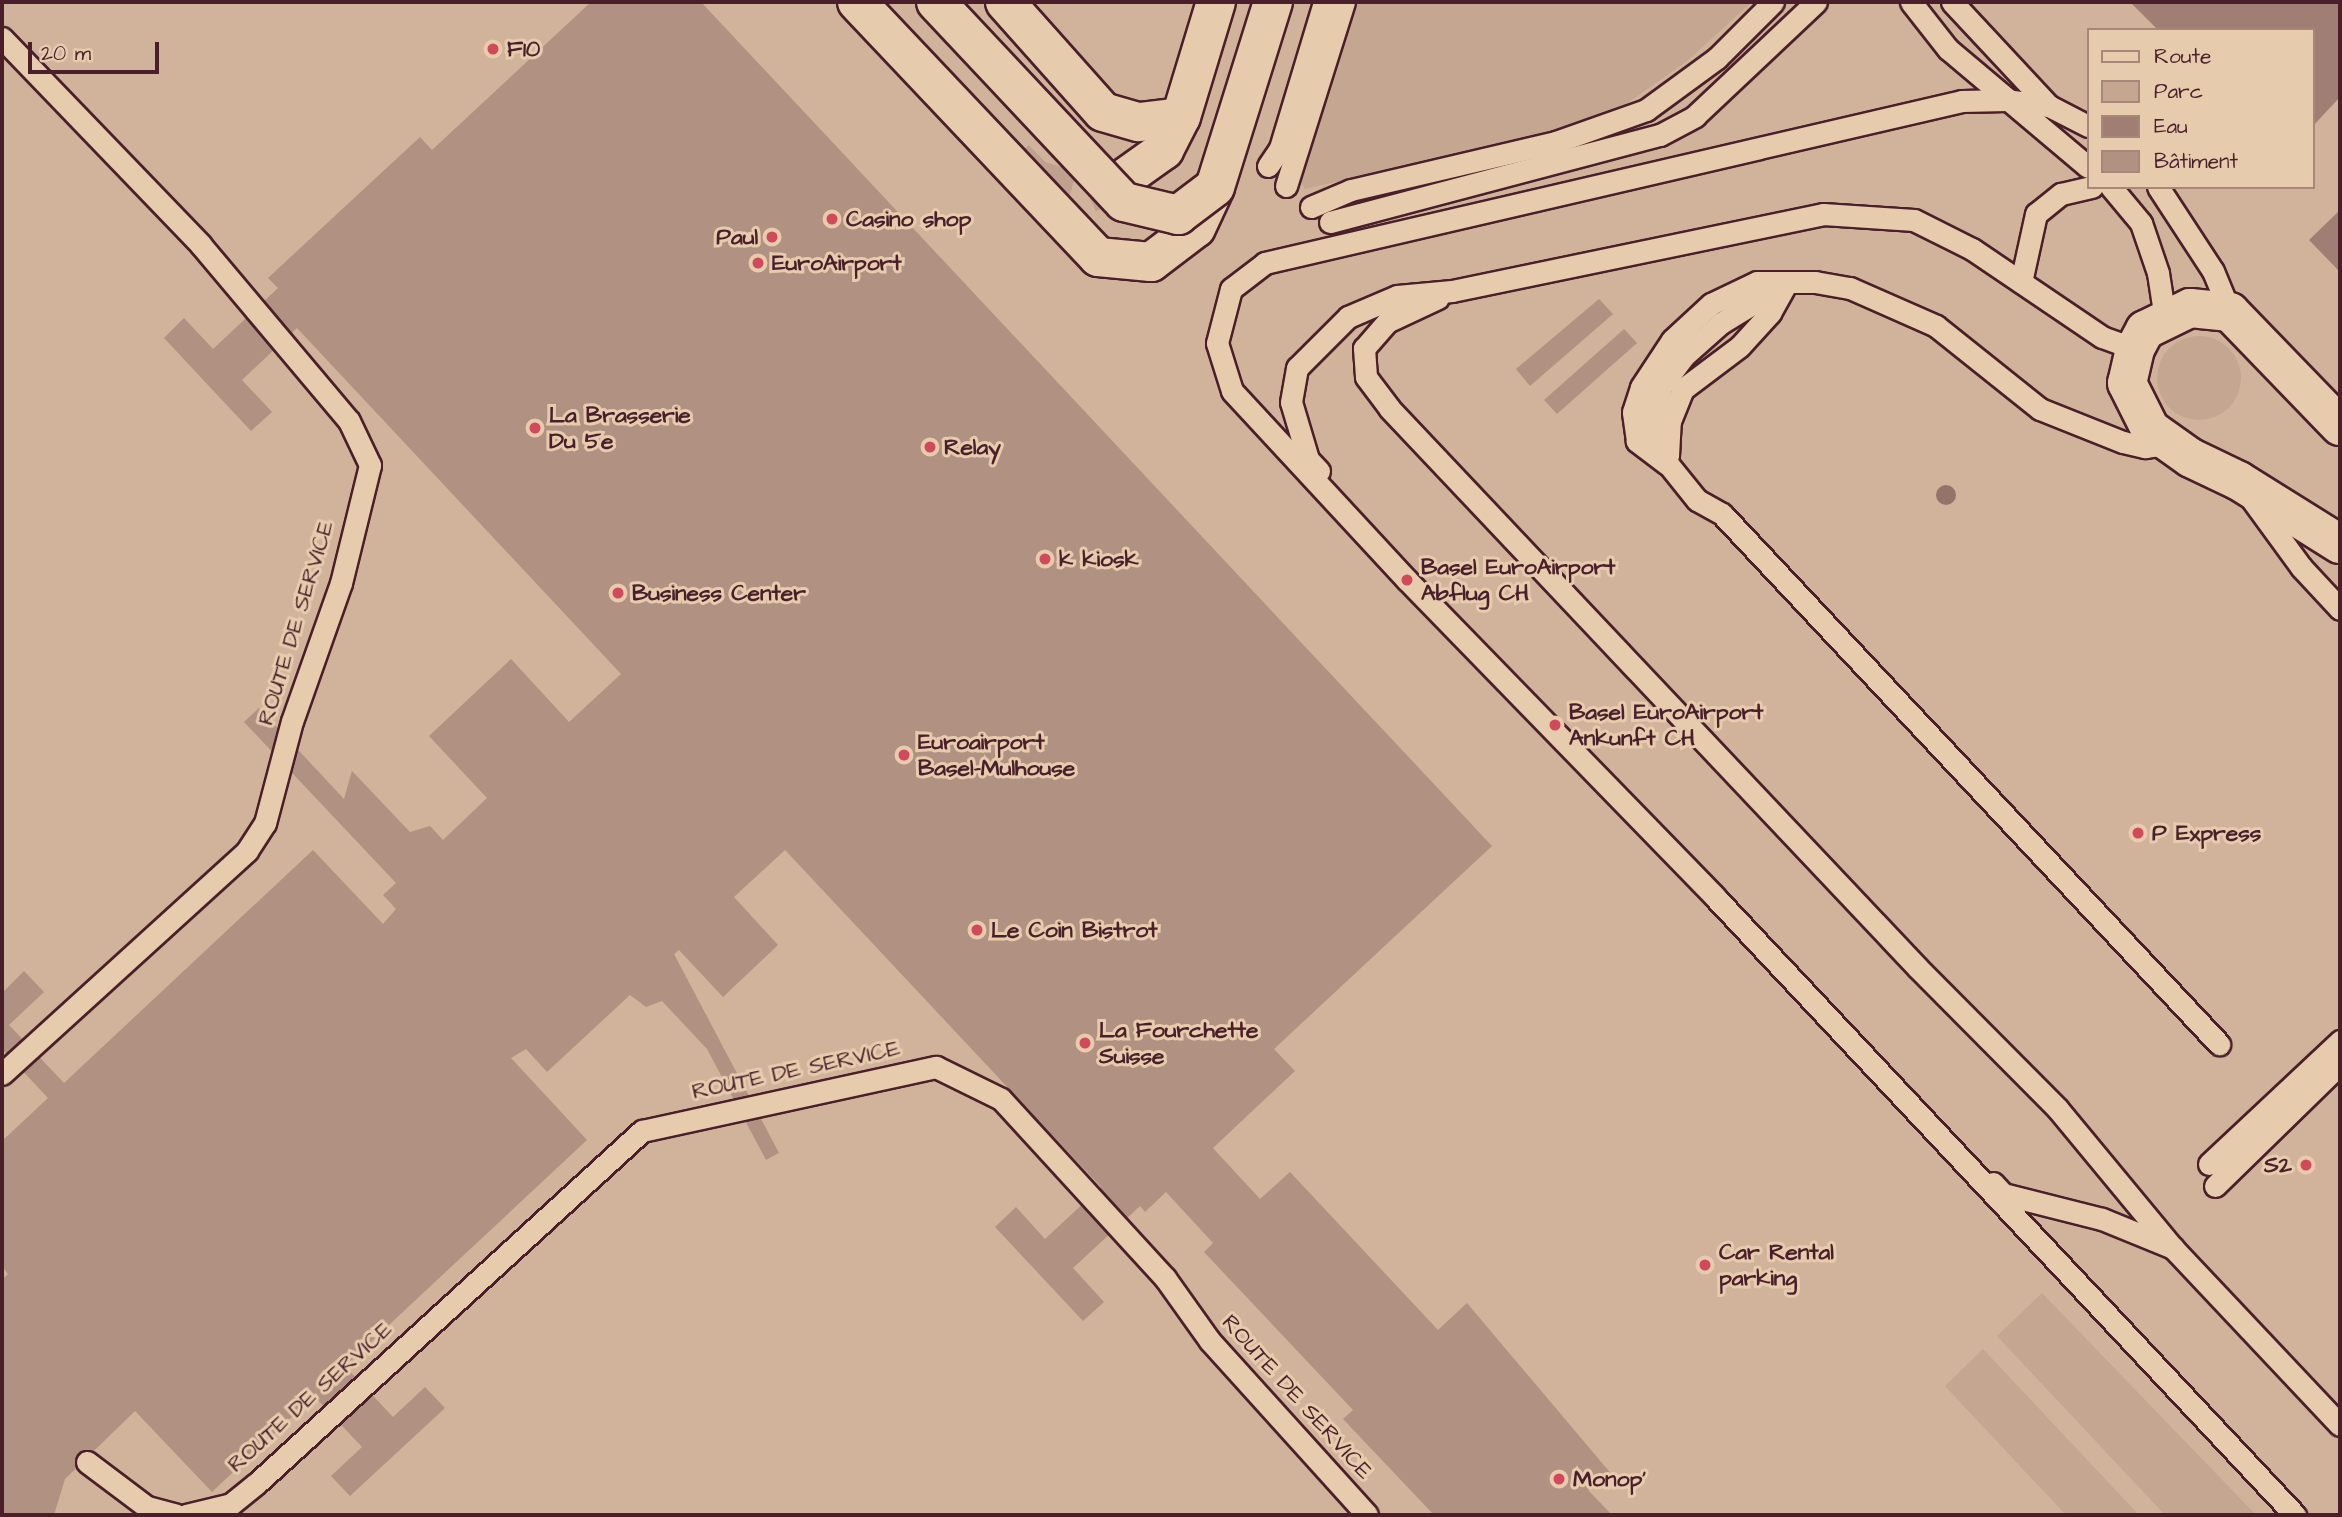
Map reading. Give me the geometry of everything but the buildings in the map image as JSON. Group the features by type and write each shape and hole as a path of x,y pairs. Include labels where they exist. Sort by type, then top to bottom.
{"street":[{"path":"857,2 1098,257 1150,262 1196,228 1215,187 1273,2"},
{"path":"936,2 1124,202 1178,215 1215,187"},
{"path":"1005,2 1103,112 1139,122 1181,117"},
{"path":"1126,177 1164,150 1181,117 1216,2"},
{"path":"2340,426 2230,312 2190,309 2145,330 2135,349 2127,383 2134,404 2150,429 2169,444 2239,481 2340,544"}],"lane":[{"path":"1268,166 1280,148 1324,2"},
{"path":"1286,186 1344,2"},
{"path":"1311,207 1351,190 1556,142 1646,110 1717,58 1773,2"},
{"path":"1330,222 1660,135 1695,116 1816,2"},
{"path":"1911,2 1948,49 2086,165"},
{"path":"1952,2 2049,106"},
{"name":"ROUTE DE SERVICE","path":"2,38 200,244 349,421 370,465 341,583 292,721 265,824 247,851 2,1074"},
{"path":"2086,125 2049,106 2007,100 1962,101 1644,177 1265,262 1231,289 1217,344 1232,391 2295,1515"},
{"path":"2021,282 2036,214 2062,194 2086,188"},
{"path":"2113,189 2141,223 2158,273 2165,319"},
{"path":"2159,189 2213,271 2230,312"},
{"path":"2135,349 2102,337 1972,249 1914,220 1823,214 1452,292 1397,296 1348,317 1306,357 1297,368 1291,402 1308,459 2003,1194 2102,1219 2173,1248"},
{"path":"2169,444 2145,447 2123,442 2040,409 1936,326 1850,288 1787,282 1757,282 1731,291 1672,340 1641,387 1633,412 1637,441 1668,464 1697,500 1722,514 2219,1044"},
{"path":"1668,464 1670,421 1683,389 1740,346 1770,313 1787,282"},
{"path":"1452,292 1387,322 1364,348 1366,377 1389,408 1918,968 2057,1108 2173,1248 2340,1425"},
{"path":"2239,481 2340,609"},
{"path":"2209,1164 2340,1041"},
{"path":"2215,1186 2340,1064"},
{"name":"ROUTE DE SERVICE","path":"186,1515 231,1504 257,1483 642,1131 936,1067 1001,1100 1165,1278 1210,1341 1367,1515"},
{"path":"87,1462 147,1507 176,1515"}],"shaded area":[{"path":"2,2 2340,2 2340,1515 2,1515"}],"green space":[{"path":"1355,2 1752,2 1687,61 1626,104 1552,132 1305,189 1298,177"},
{"path":"2191,336 2207,336 2223,343 2234,354 2241,370 2238,394 2229,408 2207,420 2191,420 2175,413 2164,402 2157,386 2157,370 2164,354 2175,343"},
{"path":"2042,1293 2256,1515 2165,1515 1997,1336"},
{"path":"1983,1349 2139,1515 2066,1515 1945,1386"}],"water":[{"path":"2130,2 2340,2 2340,97 2314,125 2314,28 2156,28"},
{"path":"2340,210 2340,272 2309,240"}],"tunnel":[{"path":"1015,158 1035,179 1088,194 1126,177"}],"place":[{"name":"F10","path":"493,49"},
{"name":"Casino shop","path":"832,219"},
{"name":"Paul","path":"772,237"},
{"name":"EuroAirport","path":"758,263"},
{"name":"La Brasserie Du 5e","path":"535,428"},
{"name":"Relay","path":"930,447"},
{"name":"k kiosk","path":"1045,559"},
{"name":"Basel EuroAirport Abflug CH","path":"1407,580"},
{"name":"Business Center","path":"618,593"},
{"name":"Basel EuroAirport Ankunft CH","path":"1555,725"},
{"name":"Euroairport Basel-Mulhouse","path":"904,755"},
{"name":"P Express","path":"2138,833"},
{"name":"Le Coin Bistrot","path":"977,930"},
{"name":"La Fourchette Suisse","path":"1085,1043"},
{"name":"S2","path":"2306,1165"},
{"name":"Car Rental parking","path":"1705,1265"},
{"name":"Monop'","path":"1559,1479"}]}
